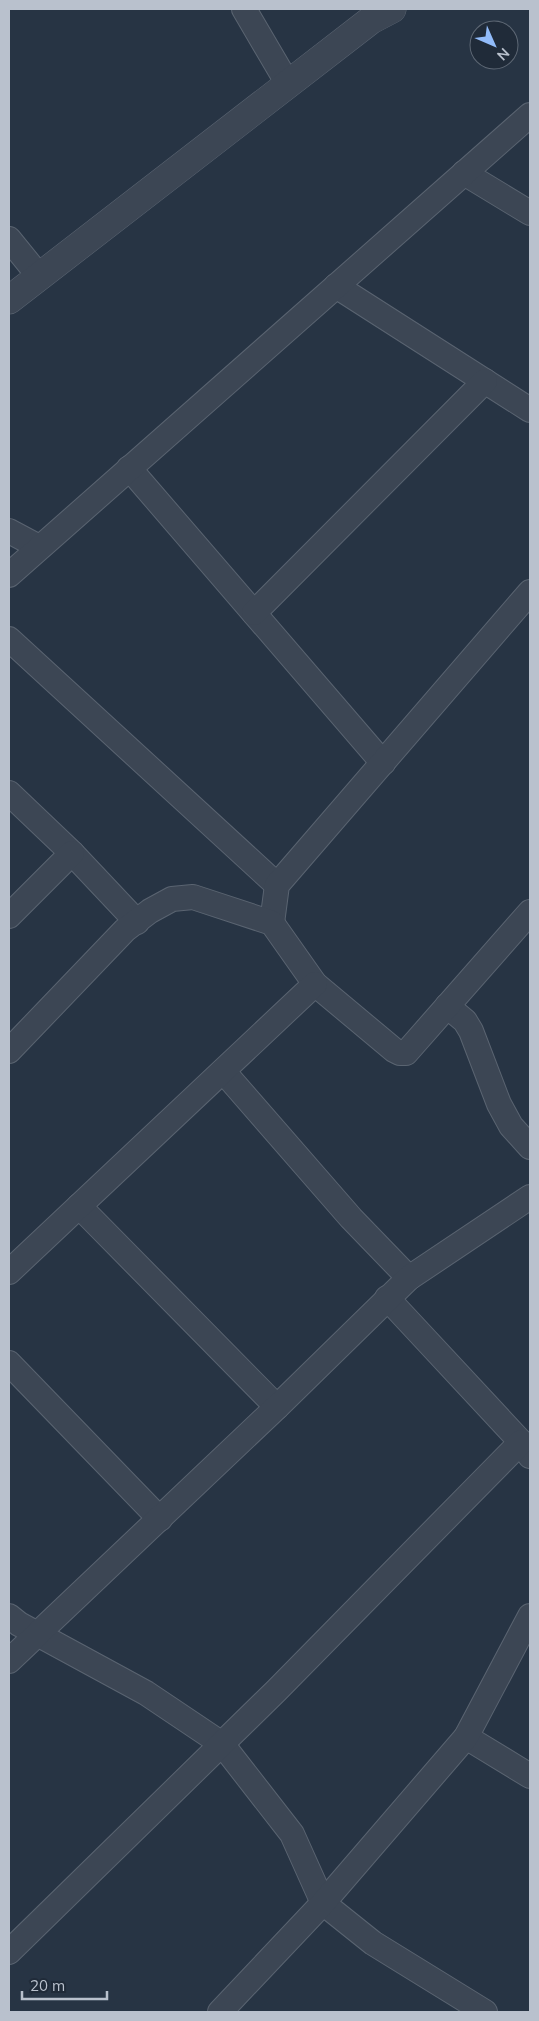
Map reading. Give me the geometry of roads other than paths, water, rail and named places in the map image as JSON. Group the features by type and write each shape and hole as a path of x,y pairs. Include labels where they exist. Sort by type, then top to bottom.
{"street":[{"path":"244,9 288,84"},
{"path":"9,300 288,84 375,13"},
{"path":"9,575 530,115"},
{"path":"464,173 530,213"},
{"path":"9,239 39,276"},
{"path":"336,286 530,410"},
{"path":"254,613 484,381"},
{"path":"129,468 383,763"},
{"path":"9,531 39,547"},
{"path":"272,923 278,885 530,592"},
{"path":"9,639 278,885"},
{"path":"9,793 72,853 137,922"},
{"path":"9,916 72,853"},
{"path":"9,1051 125,930 172,899 194,897 272,923 315,984 400,1054 406,1053 530,912"},
{"path":"9,1272 315,984"},
{"path":"447,1006 465,1021 471,1031 499,1104 511,1126 530,1147"},
{"path":"223,1071 351,1218 409,1278"},
{"path":"9,1661 277,1407 409,1278 530,1197"},
{"path":"79,1206 277,1407"},
{"path":"9,1952 526,1449 387,1298"},
{"path":"9,1363 160,1519"},
{"path":"9,1616 37,1634 146,1693 222,1744 292,1834 323,1903 373,1943 484,2012"},
{"path":"220,2012 323,1903 466,1737 530,1616"},
{"path":"466,1737 530,1776"}]}
